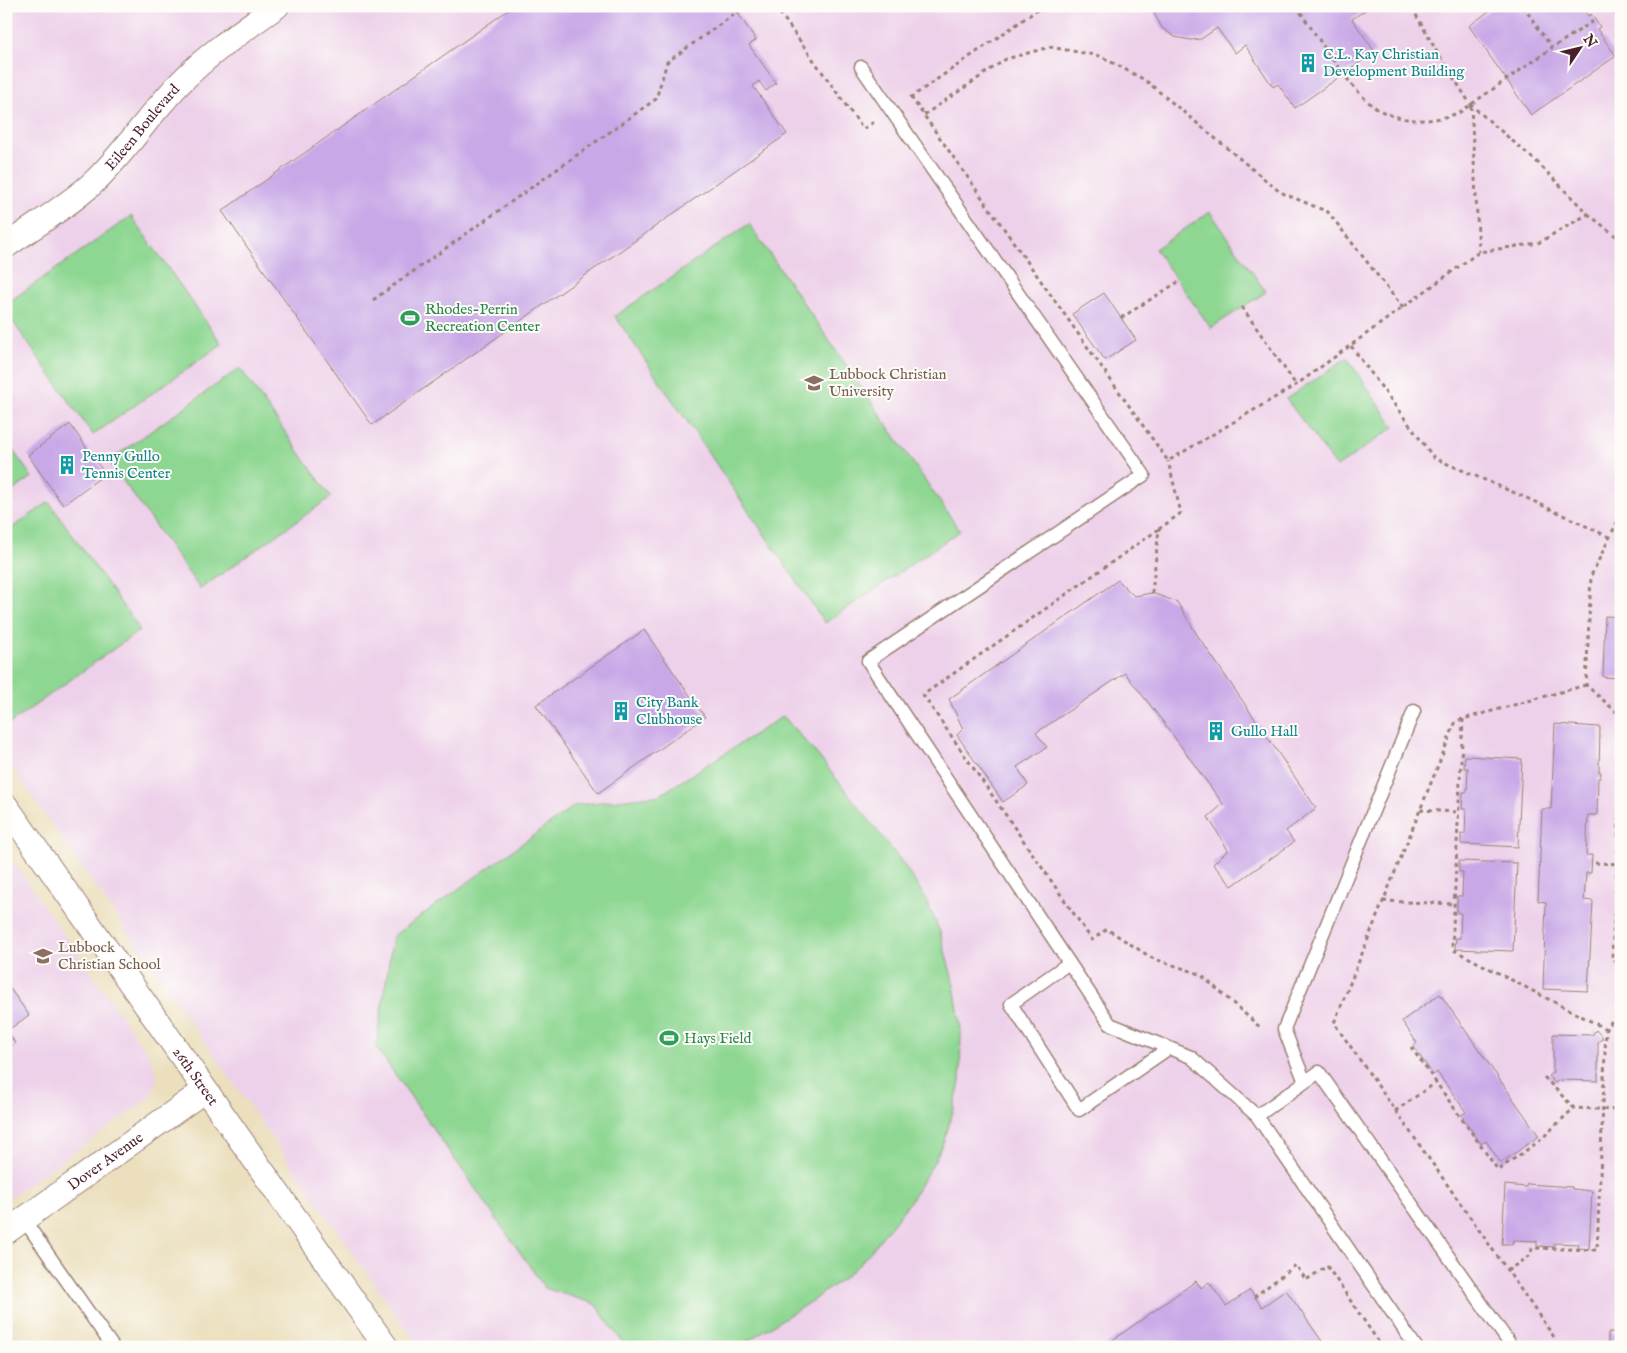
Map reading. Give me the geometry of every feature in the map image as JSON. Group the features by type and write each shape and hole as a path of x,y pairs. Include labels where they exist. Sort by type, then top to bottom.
{"street":[{"name":"Eileen Boulevard","path":"6,246 94,182 136,135 162,102 185,78 228,42 277,6"},
{"name":"26th Street","path":"6,806 386,1347"},
{"name":"Dover Avenue","path":"15,1226 205,1090"}],"lane":[{"path":"861,67 1144,476 868,662 1110,1024 1191,1057 1257,1116 1416,1347"},
{"path":"1305,1082 1284,1029 1414,711"},
{"path":"1070,963 1011,1004 1079,1110 1170,1048"},
{"path":"1257,1116 1319,1072 1512,1347"},
{"path":"15,1226 113,1347"}],"path":[{"path":"373,300 656,99 667,62 746,6"},
{"path":"775,6 863,129 878,119"},
{"path":"905,101 1043,6"},
{"path":"1296,6 1344,74 1363,97 1377,108 1408,120 1426,121 1445,118 1471,105 1595,20"},
{"path":"1411,6 1437,52 1471,105 1538,164 1588,214 1621,240"},
{"path":"1524,6 1552,48"},
{"path":"1610,6 1621,20"},
{"path":"924,116 1006,59 1050,47 1100,56 1145,80 1280,192 1328,212 1403,308"},
{"path":"911,97 1168,461 1181,513 923,695 1092,940 1107,929 1152,958 1200,974 1261,1028"},
{"path":"1471,105 1479,252"},
{"path":"1168,461 1296,386 1479,252 1538,244 1588,214"},
{"path":"1121,318 1178,282"},
{"path":"1242,307 1296,386"},
{"path":"1351,346 1434,458 1532,500 1609,538"},
{"path":"1586,685 1590,576 1621,514"},
{"path":"1152,593 1159,529"},
{"path":"1586,685 1621,716"},
{"path":"1554,1337 1334,1023 1456,721 1586,685"},
{"path":"1463,719 1452,949 1606,1029"},
{"path":"1621,777 1619,864 1612,958 1621,966"},
{"path":"1420,810 1459,812"},
{"path":"1595,863 1619,864"},
{"path":"1383,901 1454,904"},
{"path":"1507,1271 1531,1255 1532,1248 1597,1250 1606,1026 1621,1013"},
{"path":"1411,1046 1498,1170 1538,1142 1574,1108"},
{"path":"1544,1077 1574,1108 1621,1110"},
{"path":"1395,1111 1437,1082"},
{"path":"1254,1297 1296,1265 1306,1280 1327,1266 1382,1347"}],"shaded area":[{"name":"Lubbock Christian University","path":"6,6 1621,6 1621,1347 419,1347 6,759"},
{"name":"Lubbock Christian School","path":"6,852 152,1060 157,1077 152,1095 146,1101 6,1200"}],"green space":[{"path":"1210,212 1266,292 1211,328 1155,249"},
{"path":"131,216 222,344 93,435 6,312 6,304"},
{"path":"749,224 960,531 825,623 615,316"},
{"path":"1347,358 1394,427 1337,467 1286,399"},
{"path":"240,368 331,497 200,589 109,461"},
{"path":"6,441 32,477 6,496"},
{"path":"49,502 140,630 9,724 6,721 6,532"},
{"name":"Hays Field","path":"783,716 820,758 902,862 924,896 940,932 954,985 961,1029 960,1082 954,1108 945,1138 935,1160 909,1203 871,1251 846,1276 813,1300 738,1347 626,1347 595,1304 545,1288 376,1047 393,936 576,805 660,795"}],"building":[{"name":"Rhodes-Perrin Recreation Center","path":"514,6 722,6 725,10 733,6 756,40 749,45 776,83 766,91 759,81 753,86 787,134 372,425 222,211"},
{"name":"C.L. Kay Christian Development Building","path":"1153,6 1365,6 1367,9 1352,19 1375,52 1295,108 1278,84 1273,87 1245,45 1235,53 1217,28 1201,39 1191,40 1175,37 1162,28 1155,15"},
{"path":"1496,6 1581,6 1588,16 1591,14 1600,27 1597,29 1616,56 1531,115 1469,26"},
{"path":"1104,293 1136,340 1105,360 1072,314"},
{"name":"Penny Gullo Tennis Center","path":"70,424 105,474 63,505 28,455"},
{"name":"Gullo Hall","path":"1118,580 1134,596 1152,593 1177,602 1198,636 1316,808 1286,831 1294,842 1232,886 1213,864 1228,850 1208,817 1223,804 1125,673 1036,733 1047,747 1017,767 1028,785 1003,802 957,735 963,729 949,699"},
{"path":"1605,616 1621,617 1621,678 1603,677"},
{"name":"City Bank Clubhouse","path":"644,630 705,717 598,793 536,705"},
{"path":"1555,724 1600,727 1599,772 1601,772 1600,778 1598,778 1597,815 1588,815 1586,855 1592,855 1591,873 1586,873 1584,900 1593,901 1588,991 1543,989 1546,902 1538,901 1542,809 1551,809"},
{"path":"1465,756 1522,759 1518,847 1461,844 1461,834 1465,834 1466,809 1462,809 1463,792 1467,792 1468,768 1464,768"},
{"path":"1459,861 1517,863 1513,951 1455,949 1456,938 1460,938 1461,913 1457,913 1457,896 1462,896 1463,872 1459,872"},
{"path":"6,983 29,1015 7,1031 15,1043 6,1050"},
{"path":"1440,994 1539,1136 1501,1163 1486,1141 1481,1144 1461,1115 1466,1112 1437,1072 1433,1075 1413,1046 1417,1043 1402,1021"},
{"path":"1596,1030 1603,1038 1598,1042 1598,1081 1559,1080 1555,1083 1548,1076 1553,1072 1553,1034 1592,1035"},
{"path":"1527,1184 1572,1187 1572,1189 1592,1191 1589,1249 1578,1248 1579,1244 1554,1243 1554,1247 1537,1246 1537,1241 1513,1240 1512,1244 1502,1244 1505,1185 1526,1187"},
{"path":"1196,1281 1201,1288 1209,1282 1226,1306 1250,1290 1262,1307 1286,1290 1326,1347 1103,1347"},
{"path":"1608,1333 1621,1333 1621,1347 1608,1347"}],"place":[{"name":"C.L. Kay Christian Development Building","path":"1308,63"},
{"name":"Rhodes-Perrin Recreation Center","path":"410,318"},
{"name":"Lubbock Christian University","path":"814,383"},
{"name":"Penny Gullo Tennis Center","path":"67,465"},
{"name":"City Bank Clubhouse","path":"621,711"},
{"name":"Gullo Hall","path":"1216,731"},
{"name":"Lubbock Christian School","path":"43,956"},
{"name":"Hays Field","path":"669,1038"}]}
